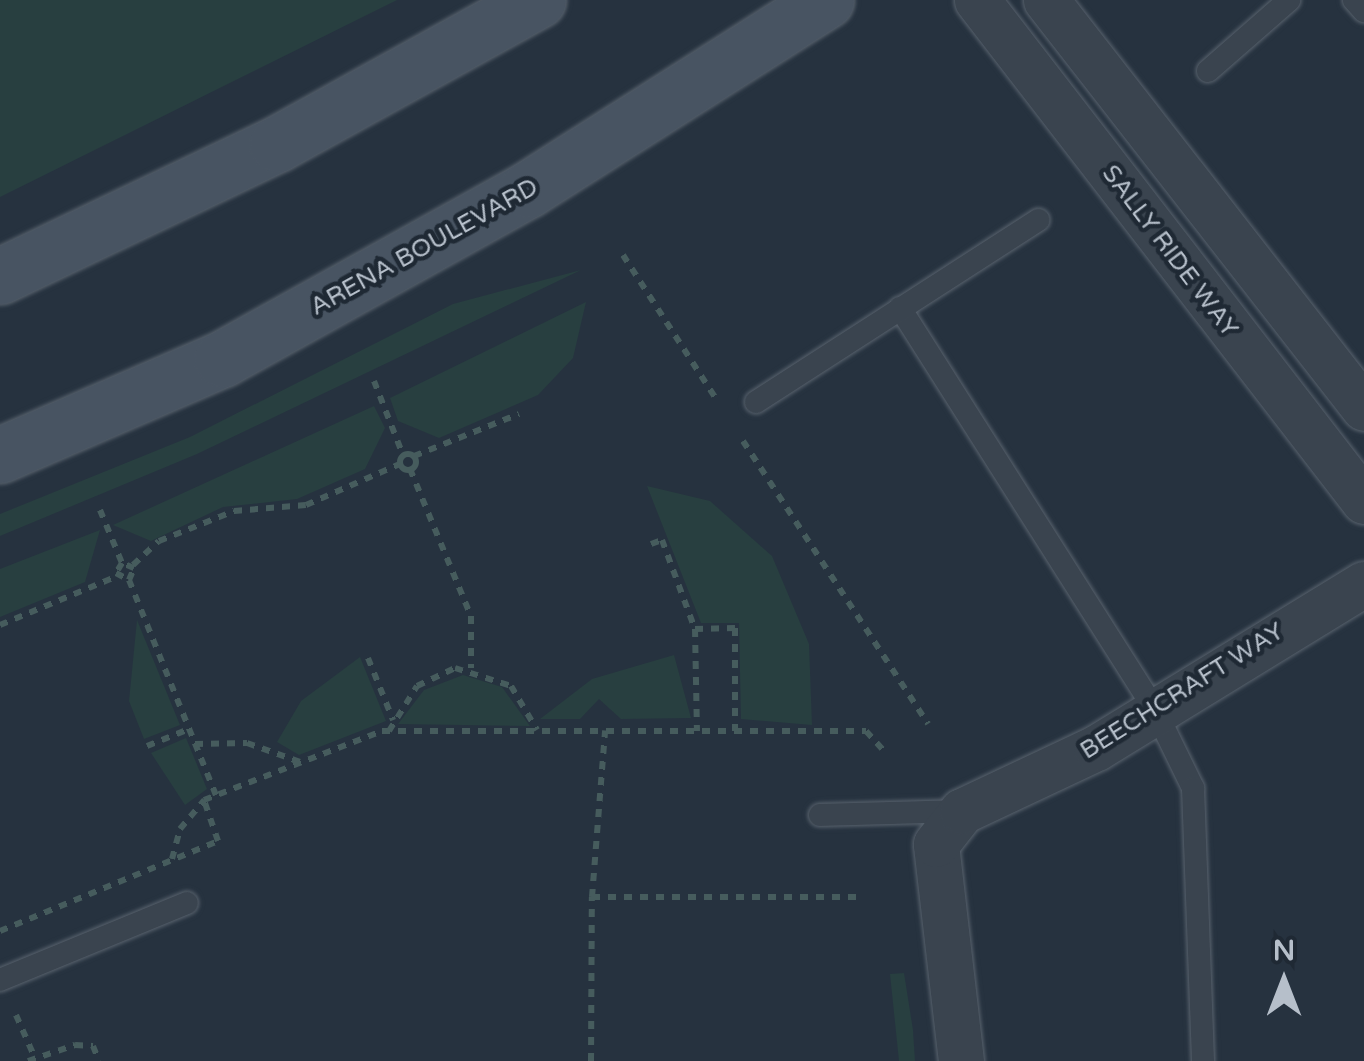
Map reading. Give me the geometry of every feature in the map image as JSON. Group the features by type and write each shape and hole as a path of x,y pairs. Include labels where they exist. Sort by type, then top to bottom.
{"main road":[{"path":"0,276 277,144 538,0"},
{"name":"ARENA BOULEVARD","path":"0,455 239,350 528,190 826,0"}],"street":[{"name":"SALLY RIDE WAY","path":"977,0 1364,501"},
{"path":"1046,0 1364,408"},
{"name":"BEECHCRAFT WAY","path":"962,811 1155,710 1364,584"},
{"path":"961,1061 936,844 962,811"}],"lane":[{"path":"1208,71 1289,0"},
{"path":"1354,0 1364,11"},
{"path":"756,402 1038,220"},
{"path":"900,308 1155,710 1193,788 1202,1061"},
{"path":"820,814 962,811"},
{"path":"0,980 187,903"}],"path":[{"path":"623,255 721,406"},
{"path":"216,795 129,580 133,566 159,541 234,510 306,505 400,464 403,455 374,382"},
{"path":"403,455 414,456 519,414"},
{"path":"732,423 928,724"},
{"path":"414,456 410,469 471,616 470,668"},
{"path":"400,464 410,469"},
{"path":"100,510 122,563 118,576"},
{"path":"650,544 662,540 695,629 696,731"},
{"path":"122,563 133,566"},
{"path":"0,625 118,576 129,580"},
{"path":"695,629 735,628 735,731"},
{"path":"368,658 393,722"},
{"path":"389,731 416,686 470,668 511,686 538,731"},
{"path":"147,746 189,729"},
{"path":"172,859 180,828 204,800 389,731 866,731 886,753"},
{"path":"590,1061 592,897 605,731"},
{"path":"195,744 248,743 300,762"},
{"path":"0,931 218,840 204,800"},
{"path":"592,897 857,897"},
{"path":"28,1061 76,1045 93,1046 99,1061"}],"green space":[{"path":"0,0 397,0 0,197"},
{"path":"581,270 197,454 0,536 0,514 190,437 453,304"},
{"path":"586,302 573,358 538,395 439,438 398,421 390,398"},
{"path":"374,406 385,428 365,469 297,499 223,507 151,541 113,525"},
{"path":"647,486 710,501 772,556 809,644 812,725 741,719 739,623 701,623"},
{"path":"100,530 85,582 0,617 0,569"},
{"path":"137,620 180,725 144,739 129,701"},
{"path":"674,655 691,718 621,719 599,699 580,719 540,719 592,679"},
{"path":"360,657 386,721 299,755 277,742 301,701"},
{"path":"463,675 502,687 530,726 398,724 424,690"},
{"path":"186,738 207,789 185,805 151,753"},
{"path":"904,973 915,1061 899,1061 890,974"}]}
